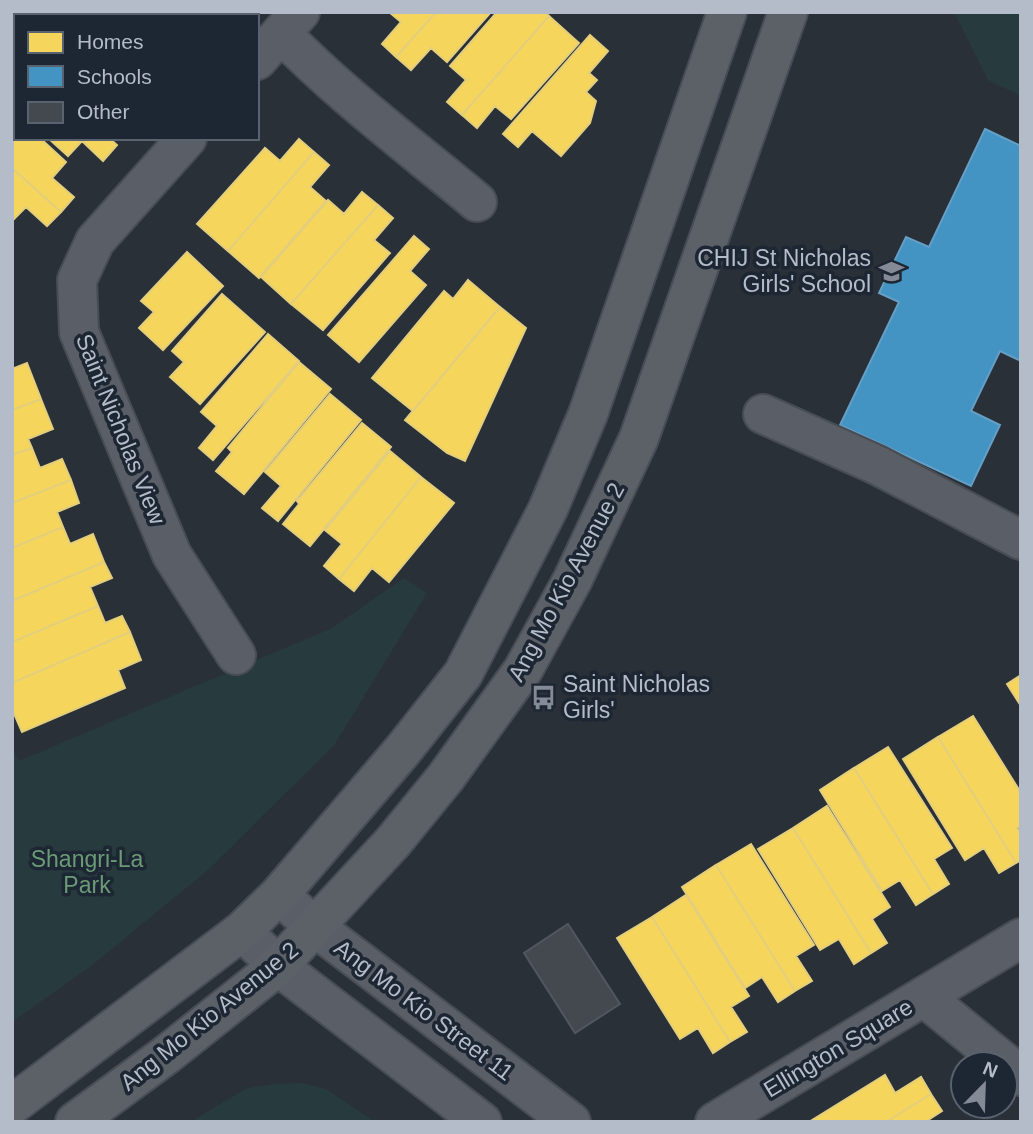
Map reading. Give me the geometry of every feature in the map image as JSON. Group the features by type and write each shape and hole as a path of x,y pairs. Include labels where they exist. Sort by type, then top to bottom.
{"main road":[{"name":"Ang Mo Kio Avenue 2","path":"12,1105 242,931 279,895 403,750 463,674 548,509 588,414 727,12"},
{"name":"Ang Mo Kio Avenue 2","path":"75,1122 166,1055 278,966 393,842 446,777 523,670 573,579 639,438 788,12"}],"street":[{"path":"279,35 477,202"},
{"name":"Saint Nicholas View","path":"185,140 95,241 77,280 79,332 172,555 236,655"},
{"path":"763,414 877,465 1021,540"},
{"name":"Ang Mo Kio Street 11","path":"279,895 315,927 571,1122"},
{"path":"242,931 278,966 482,1122"},
{"name":"Ellington Square","path":"715,1122 1021,938"},
{"name":"Ellington Square","path":"924,997 1021,1076"}],"green space":[{"path":"954,12 1021,12 1021,96 988,80"},
{"name":"Shangri-La Park","path":"404,578 427,593 335,744 208,870 91,966 12,1022 12,747 19,761 332,628"},
{"path":"301,1083 326,1089 375,1122 190,1122 247,1088"}],"building: Homes":[{"path":"94,12 157,14 96,14"},
{"path":"389,12 436,12 396,57 382,44 401,22"},
{"path":"436,12 491,12 447,62 431,48 411,70 396,57"},
{"path":"497,12 544,12 549,16 462,115 447,102 466,80 450,66"},
{"path":"549,16 579,43 511,119 495,106 477,128 462,115"},
{"path":"590,35 608,51 589,73 597,80 586,92 596,101 590,123 561,156 532,131 518,147 503,134"},
{"path":"14,63 14,108 12,106"},
{"path":"12,114 14,140 42,140 66,162 52,178 74,197 61,212 12,168"},
{"path":"299,139 314,152 228,251 197,224 265,148 280,161"},
{"path":"50,140 111,140 117,145 103,161 82,141 68,156"},
{"path":"314,152 329,165 310,187 326,201 259,278 228,251"},
{"path":"12,168 61,212 47,226 26,207 12,221"},
{"path":"362,192 378,205 291,304 261,277 328,200 344,214"},
{"path":"378,205 393,218 374,240 390,253 323,330 291,304"},
{"path":"414,236 429,249 410,271 426,285 359,362 328,335"},
{"path":"187,252 223,286 163,350 139,328 154,312 141,301"},
{"path":"468,280 500,307 413,411 372,378 444,291 453,299"},
{"path":"222,294 265,332 200,404 170,377 184,362 172,351"},
{"path":"500,307 526,328 465,461 447,453 405,420"},
{"path":"268,334 299,361 213,460 199,448 217,426 201,412"},
{"path":"299,362 331,389 244,494 216,471 232,452 228,448"},
{"path":"27,363 41,399 12,410 12,369"},
{"path":"330,394 361,420 278,521 262,508 281,486 265,472"},
{"path":"41,399 53,429 28,439 32,448 12,455 12,410"},
{"path":"362,423 391,447 310,546 283,524 299,504 297,501"},
{"path":"32,448 40,468 62,459 71,480 12,503 12,455"},
{"path":"390,451 421,477 339,579 324,566 342,544 325,530"},
{"path":"421,477 454,503 389,582 372,568 354,591 339,579"},
{"path":"71,480 79,503 57,512 63,527 12,548 12,503"},
{"path":"63,527 70,544 93,534 104,562 12,601 12,548"},
{"path":"104,562 112,578 90,587 98,606 12,642 12,601"},
{"path":"98,606 105,623 122,616 130,632 12,683 12,642"},
{"path":"130,632 141,660 118,670 125,688 22,732 12,709 12,683"},
{"path":"1021,675 1021,706 1007,684"},
{"path":"973,716 1021,793 1021,826 1017,828 1021,834 1021,860 1016,863 938,737"},
{"path":"938,737 1016,863 999,873 984,848 965,860 903,759"},
{"path":"888,747 952,848 934,859 949,884 933,894 854,768"},
{"path":"854,768 933,894 916,905 900,880 882,891 820,790"},
{"path":"827,806 890,907 872,919 887,943 871,953 793,828"},
{"path":"793,828 871,953 854,964 839,939 820,950 758,849"},
{"path":"751,844 814,945 796,956 812,981 795,991 716,865"},
{"path":"716,865 795,991 778,1002 762,977 745,988 682,887"},
{"path":"686,895 749,996 731,1007 747,1032 730,1042 652,917"},
{"path":"652,917 730,1042 713,1053 698,1028 680,1039 617,938"},
{"path":"885,1075 895,1093 921,1077 931,1094 886,1122 809,1122"},
{"path":"931,1094 942,1111 925,1122 886,1122"}],"building: Schools":[{"path":"985,129 1021,146 1021,361 1000,351 971,411 1000,425 971,486 840,425 899,302 879,293 906,237 929,247"}],"building: Other":[{"path":"568,924 620,1004 575,1033 524,953"}],"place":[{"name":"CHIJ St Nicholas Girls' School","path":"891,271"},
{"name":"Saint Nicholas Girls'","path":"543,697"}]}
